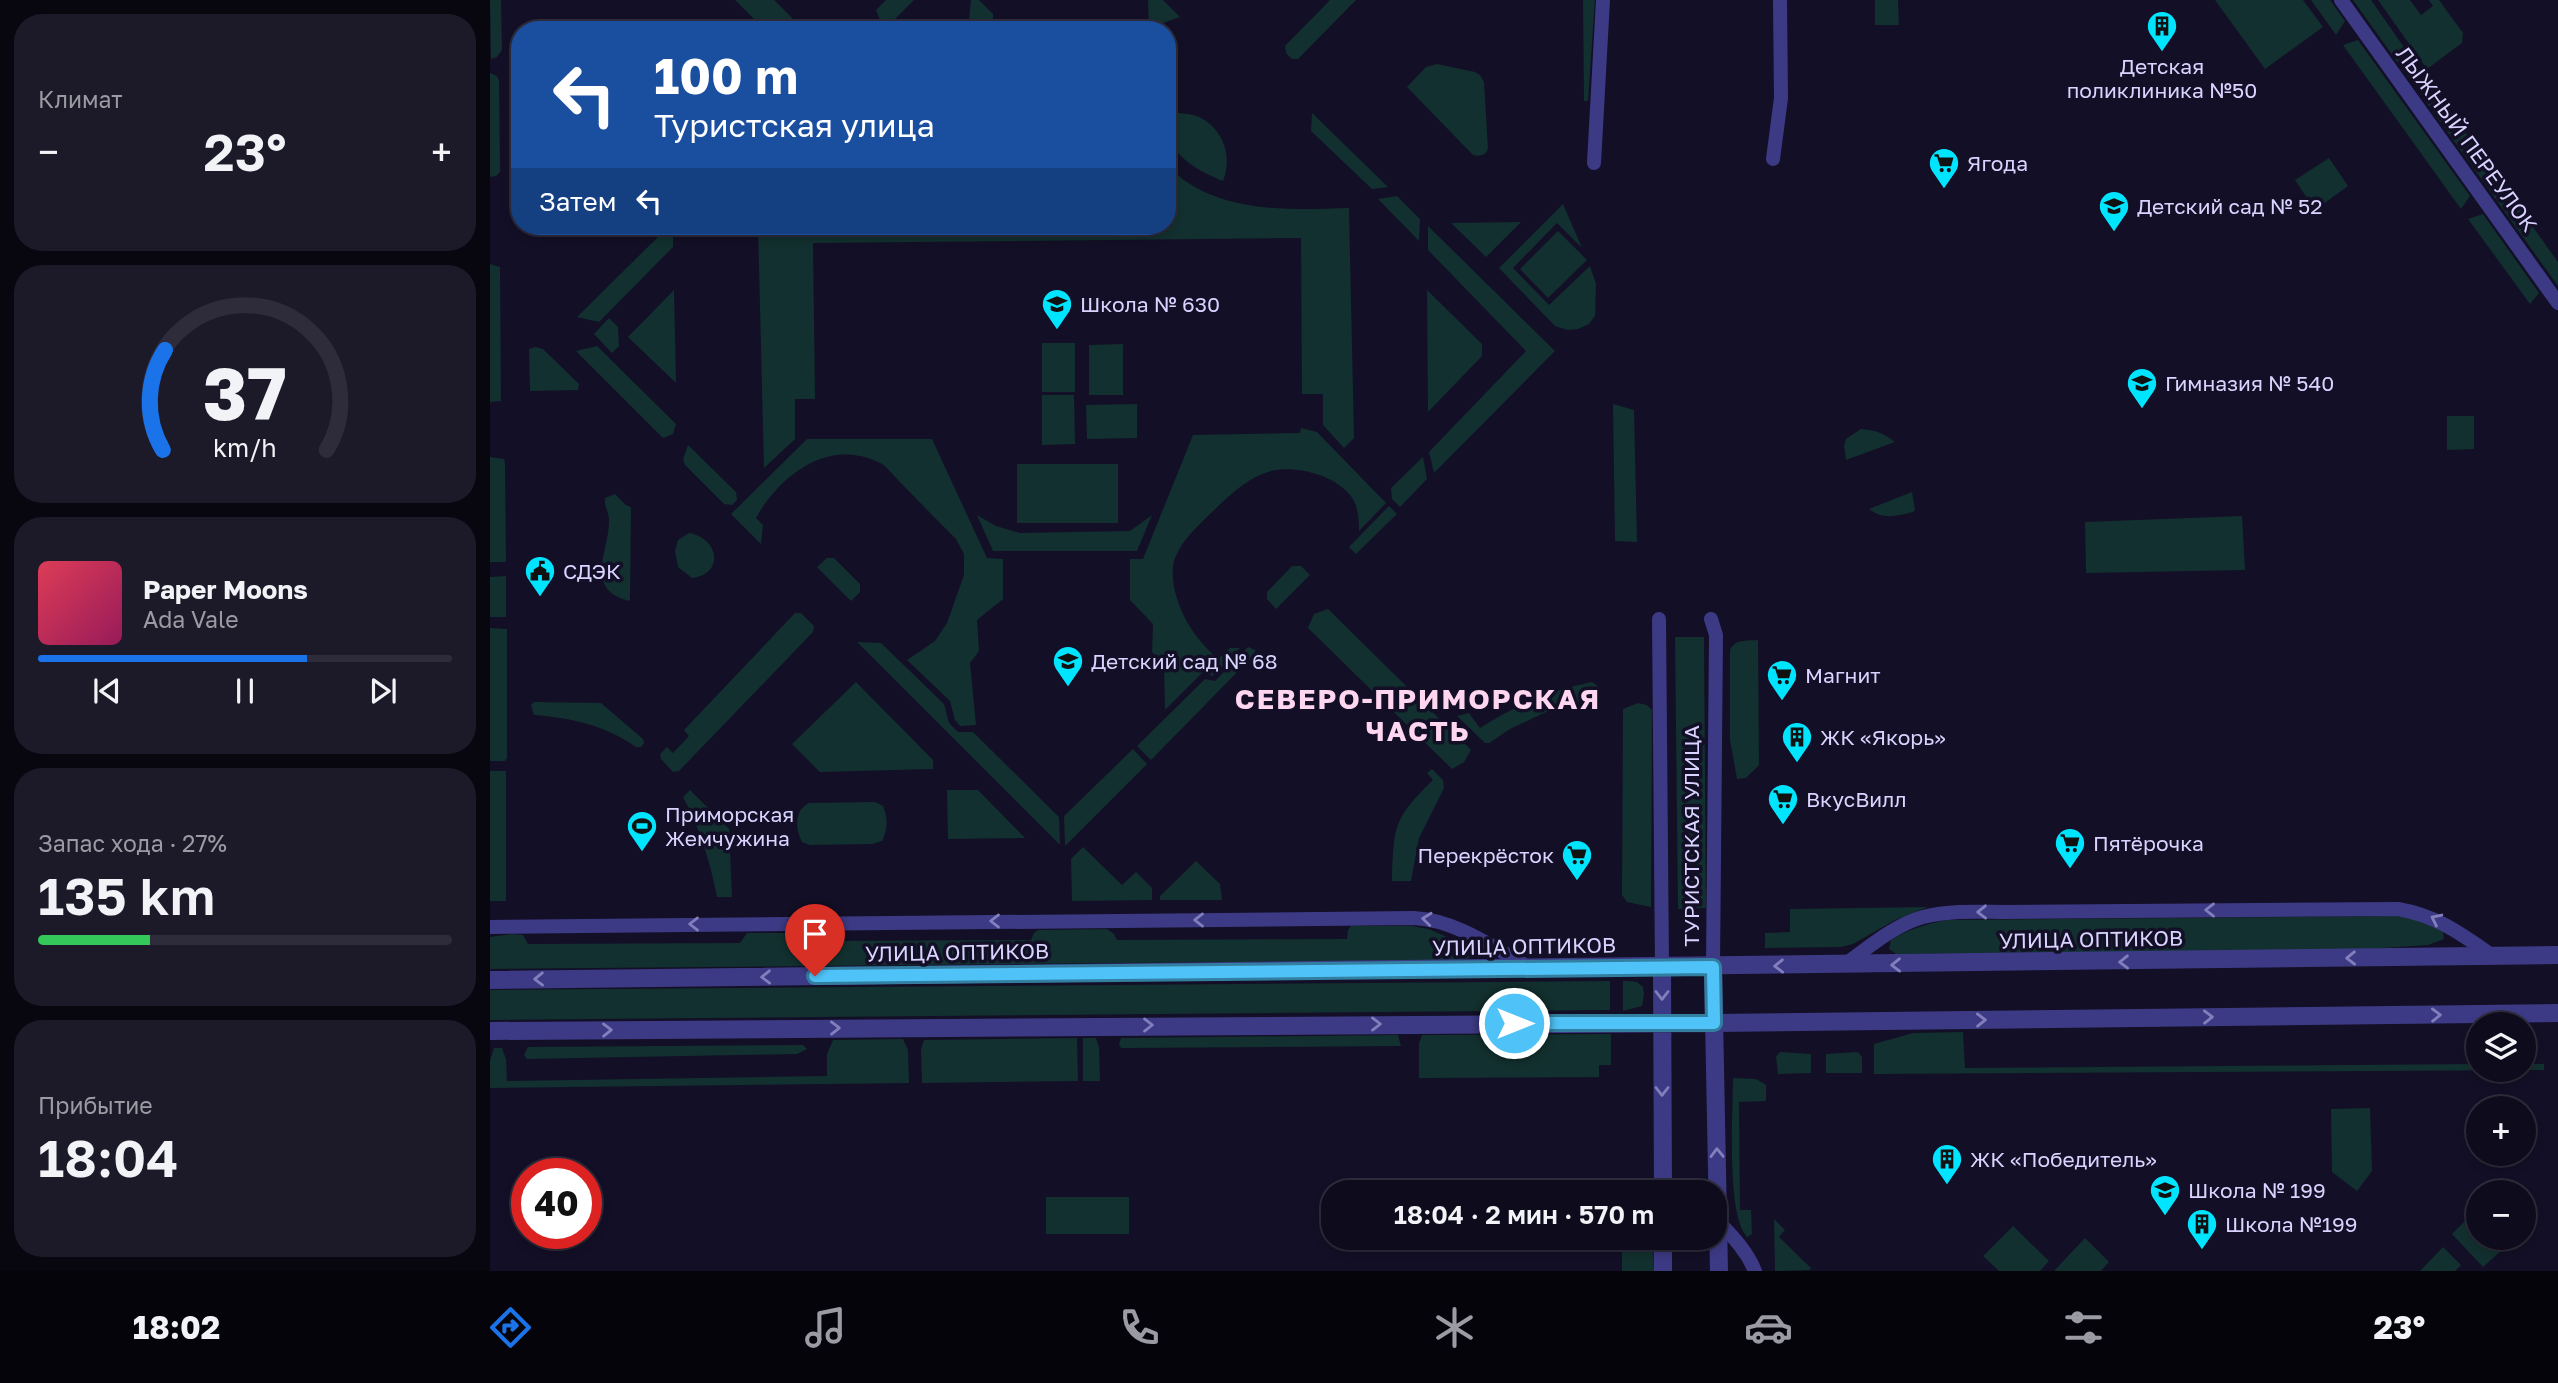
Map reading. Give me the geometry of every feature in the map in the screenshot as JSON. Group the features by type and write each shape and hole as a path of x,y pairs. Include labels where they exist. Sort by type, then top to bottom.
{"street":[{"path":"1594,163 1603,0"},
{"path":"1773,159 1781,98 1780,0"},
{"name":"ЛЫЖНЫЙ ПЕРЕУЛОК","path":"2341,0 2558,303"},
{"name":"ТУРИСТСКАЯ УЛИЦА","path":"1659,619 1663,1180"},
{"name":"ТУРИСТСКАЯ УЛИЦА","path":"1711,619 1716,635 1713,967 1717,1180"},
{"path":"1844,965 1899,927 1920,918 1944,913 2004,912 2399,909 2423,913 2442,922 2493,956"},
{"path":"490,927 1414,918 1434,919 1452,925 1532,969"},
{"name":"УЛИЦА ОПТИКОВ","path":"490,980 2558,955"},
{"path":"490,1031 1714,1023 2558,1013"},
{"path":"1727,1231 1740,1244 1755,1271"},
{"path":"1663,1250 1663,1271"},
{"name":"ТУРИСТСКАЯ УЛИЦА","path":"1718,1250 1718,1271"}],"green space":[{"path":"490,0 501,0 502,50 497,57 491,59"},
{"path":"735,0 774,0 795,21 756,21"},
{"path":"886,0 914,0 893,21 880,20 876,10"},
{"path":"971,0 979,0 993,14 993,21 969,21"},
{"path":"1148,0 1163,0 1180,17 1169,21 1149,21"},
{"path":"1330,0 1356,0 1298,59 1292,59 1286,53 1285,46"},
{"path":"1583,0 1595,0 1588,101 1584,101"},
{"path":"1875,0 1898,0 1899,25 1875,25"},
{"path":"2215,0 2303,0 2323,27 2265,69"},
{"path":"2311,0 2330,0 2345,21 2336,35"},
{"path":"2353,0 2371,0 2422,73 2408,77"},
{"path":"2378,0 2410,0 2421,15 2433,6 2429,0 2439,0 2463,33 2462,43 2427,69"},
{"path":"2358,40 2470,196 2461,209 2343,45"},
{"path":"1437,64 1475,72 1484,82 1488,149 1485,154 1473,155 1407,87 1426,67"},
{"path":"490,73 497,76 499,81 500,172 490,177"},
{"path":"2430,83 2558,262 2558,286 2421,95"},
{"path":"1312,113 1388,187 1372,189 1311,131"},
{"path":"1176,114 1201,118 1216,130 1226,154 1223,181 1192,165 1176,151"},
{"path":"2329,158 2348,186 2315,210 2295,180"},
{"path":"1176,173 1206,193 1252,206 1349,208 1354,438 1344,448 1323,425 1323,394 1302,394 1301,238 813,243 815,399 795,399 795,439 764,468 758,235 1176,235"},
{"path":"1397,196 1420,219 1419,241 1378,199"},
{"path":"1563,204 1582,248 1557,223 1513,268 1549,305 1590,266 1596,284 1595,316 1589,324 1568,330 1555,326 1499,268"},
{"path":"2483,214 2539,293 2530,304 2468,219"},
{"path":"1521,222 1486,257 1451,223"},
{"path":"1428,226 1555,351 1434,473 1429,452 1526,351 1428,250"},
{"path":"1558,231 1587,260 1548,298 1520,269"},
{"path":"660,235 673,236 673,247 599,322 577,317"},
{"path":"490,264 500,267 501,401 490,402"},
{"path":"674,290 676,383 628,337"},
{"path":"1427,290 1482,344 1482,356 1428,412"},
{"path":"609,318 618,327 619,346 612,353 594,334"},
{"path":"1042,343 1075,343 1075,392 1042,392"},
{"path":"1123,344 1123,395 1089,395 1089,345"},
{"path":"597,346 676,424 673,434 663,438 576,351"},
{"path":"529,349 543,349 579,384 578,390 530,391"},
{"path":"1042,395 1074,395 1075,444 1042,445"},
{"path":"1137,404 1137,438 1087,439 1086,405"},
{"path":"1613,404 1634,410 1637,542 1615,541"},
{"path":"2447,416 2474,416 2474,449 2447,450"},
{"path":"1301,428 1317,432 1386,503 1359,531 1355,503 1343,488 1325,477 1292,469 1262,474 1245,483 1224,501 1182,544 1173,563 1174,583 1185,618 1218,659 1230,648 1240,648 1213,676 1202,673 1165,710 1164,665 1152,652 1153,624 1130,600 1130,559 1143,559 1193,435 1300,433"},
{"path":"1861,429 1879,432 1895,442 1846,460 1846,439"},
{"path":"807,439 932,439 987,558 1003,559 1003,599 977,620 979,651 970,663 976,725 960,726 955,720 950,701 907,660 935,641 947,623 964,575 964,554 956,539 886,467 861,456 842,455 808,465 778,488 756,518 763,525 761,544 731,514"},
{"path":"688,445 736,492 737,500 732,505 724,504 685,465 683,459"},
{"path":"490,457 504,459 505,464 506,562 490,562"},
{"path":"1423,457 1427,479 1400,507 1392,499 1391,488"},
{"path":"1017,464 1118,464 1118,523 1017,523"},
{"path":"1912,492 1913,512 1884,516 1869,509"},
{"path":"615,494 631,507 630,601 615,596 607,588 603,578 609,520 605,498"},
{"path":"1389,506 1397,514 1356,554 1349,547"},
{"path":"977,515 996,526 1020,533 1130,531 1152,515 1137,551 993,551"},
{"path":"2242,516 2245,570 2086,573 2085,522"},
{"path":"689,533 707,542 714,556 710,570 692,578 678,567 675,551 678,540"},
{"path":"827,558 834,558 860,584 860,592 851,601 817,567"},
{"path":"1292,566 1301,566 1310,575 1276,609 1267,599 1267,592"},
{"path":"506,576 506,617 490,617 490,577"},
{"path":"1328,609 1471,750 1464,762 1452,769 1308,628 1314,614"},
{"path":"795,613 801,613 814,626 813,632 679,771 673,772 661,759 660,754 667,747 673,753 689,736 684,730"},
{"path":"490,628 507,629 505,761 490,761"},
{"path":"1675,637 1704,637 1706,908 1678,909"},
{"path":"1758,640 1759,765 1746,778 1737,779 1730,740 1730,650 1738,642"},
{"path":"857,642 881,643 944,704 949,723 958,732 973,732 1059,817 1060,845"},
{"path":"1248,647 1255,650 1254,655 1151,760 1137,746 1205,679 1215,681"},
{"path":"856,682 933,760 933,769 820,772 792,744"},
{"path":"1592,682 1599,687 1599,698 1576,702 1544,713 1510,729 1489,743 1485,743 1457,716 1469,713 1480,728 1534,700 1562,689"},
{"path":"534,702 601,703 643,739 644,743 641,747 636,747 600,728 561,718 534,715 531,705"},
{"path":"1638,703 1647,705 1652,710 1651,907 1627,902 1622,895 1623,709"},
{"path":"1133,749 1147,764 1065,846 1064,816"},
{"path":"1432,769 1443,780 1444,788 1419,838 1411,881 1392,881 1398,824 1410,804 1433,780 1427,773"},
{"path":"490,771 506,771 506,901 490,901"},
{"path":"690,790 729,829 732,897 717,897 704,846 683,797"},
{"path":"947,790 978,790 1025,838 948,839"},
{"path":"875,802 883,806 886,815 882,841 872,844 810,845 802,842 797,820 801,810 809,803"},
{"path":"1083,847 1122,885 1136,872 1152,888 1152,900 1072,901 1071,859"},
{"path":"1196,861 1220,884 1222,900 1160,900 1160,896"},
{"path":"1928,907 1895,920 1853,944 1841,947 1765,948 1765,933 1790,932 1790,909"},
{"path":"2398,916 2421,920 2443,931 2444,939 2428,945 2353,950 1896,954 1889,949 1891,940 1904,933 1947,920"},
{"path":"1351,926 1412,926 1429,929 1469,947 1472,954 1470,958 1461,960 490,969 490,937 512,934 523,935 528,944 740,943 747,933 813,933 820,941 1031,940 1038,930 1107,929 1117,940 1347,939"},
{"path":"1610,981 1610,1010 490,1020 490,990"},
{"path":"1623,981 1637,982 1643,987 1642,1006 1623,1011"},
{"path":"1963,1032 1965,1068 2466,1064 2466,1070 1874,1074 1874,1044 1913,1033"},
{"path":"1611,1034 1611,1065 1599,1065 1599,1077 1419,1078 1419,1043 1422,1035"},
{"path":"1398,1035 1401,1046 1121,1048 1119,1044 1121,1038"},
{"path":"1077,1038 1078,1081 922,1083 921,1049 924,1040"},
{"path":"1083,1038 1096,1038 1099,1047 1100,1081 1083,1081"},
{"path":"903,1039 908,1050 909,1083 490,1088 490,1061 494,1048 502,1048 506,1059 507,1081 827,1076 827,1054 833,1040"},
{"path":"803,1045 807,1049 797,1054 527,1059 524,1055 528,1047"},
{"path":"1780,1052 1811,1054 1811,1073 1778,1074 1776,1057"},
{"path":"1858,1052 1862,1057 1862,1073 1826,1073 1826,1054"},
{"path":"2536,1064 2544,1064 2544,1070 2536,1070"},
{"path":"1733,1078 1756,1079 1766,1085 1766,1101 1739,1102 1740,1210 1751,1210 1752,1234 1747,1237 1740,1225 1733,1186"},
{"path":"2370,1108 2372,1171 2357,1191 2332,1172 2331,1109"},
{"path":"1046,1197 1129,1197 1129,1234 1046,1234"},
{"path":"1774,1219 1785,1230 1779,1237 1810,1270 1775,1271"},
{"path":"2466,1220 2466,1249 2452,1234"},
{"path":"2013,1226 2049,1261 2040,1271 1999,1271 1983,1256"},
{"path":"2085,1238 2109,1262 2101,1271 2054,1271"},
{"path":"2443,1247 2461,1265 2455,1271 2420,1271"},
{"path":"1622,1250 1653,1250 1654,1271 1622,1271"},
{"path":"2467,1250 2502,1250 2483,1267"}],"place":[{"name":"Детская поликлиника №50","path":"2162,53"},
{"name":"Ягода","path":"1944,190"},
{"name":"Детский сад № 52","path":"2114,233"},
{"name":"Школа № 630","path":"1057,331"},
{"name":"Гимназия № 540","path":"2142,410"},
{"name":"СДЭК","path":"540,598"},
{"name":"Детский сад № 68","path":"1068,688"},
{"name":"Магнит","path":"1782,702"},
{"name":"ЖК «Якорь»","path":"1797,764"},
{"name":"ВкусВилл","path":"1783,826"},
{"name":"Приморская Жемчужина","path":"642,853"},
{"name":"Пятёрочка","path":"2070,870"},
{"name":"Перекрёсток","path":"1577,882"},
{"name":"ЖК «Победитель»","path":"1947,1186"},
{"name":"Школа № 199","path":"2165,1217"},
{"name":"Школа №199","path":"2202,1251"}],"district":[{"name":"СЕВЕРО-ПРИМОРСКАЯ ЧАСТЬ","path":"1418,714"}],"route":[{"path":"815,976 1713,967 1714,1023 1514,1023"}]}
